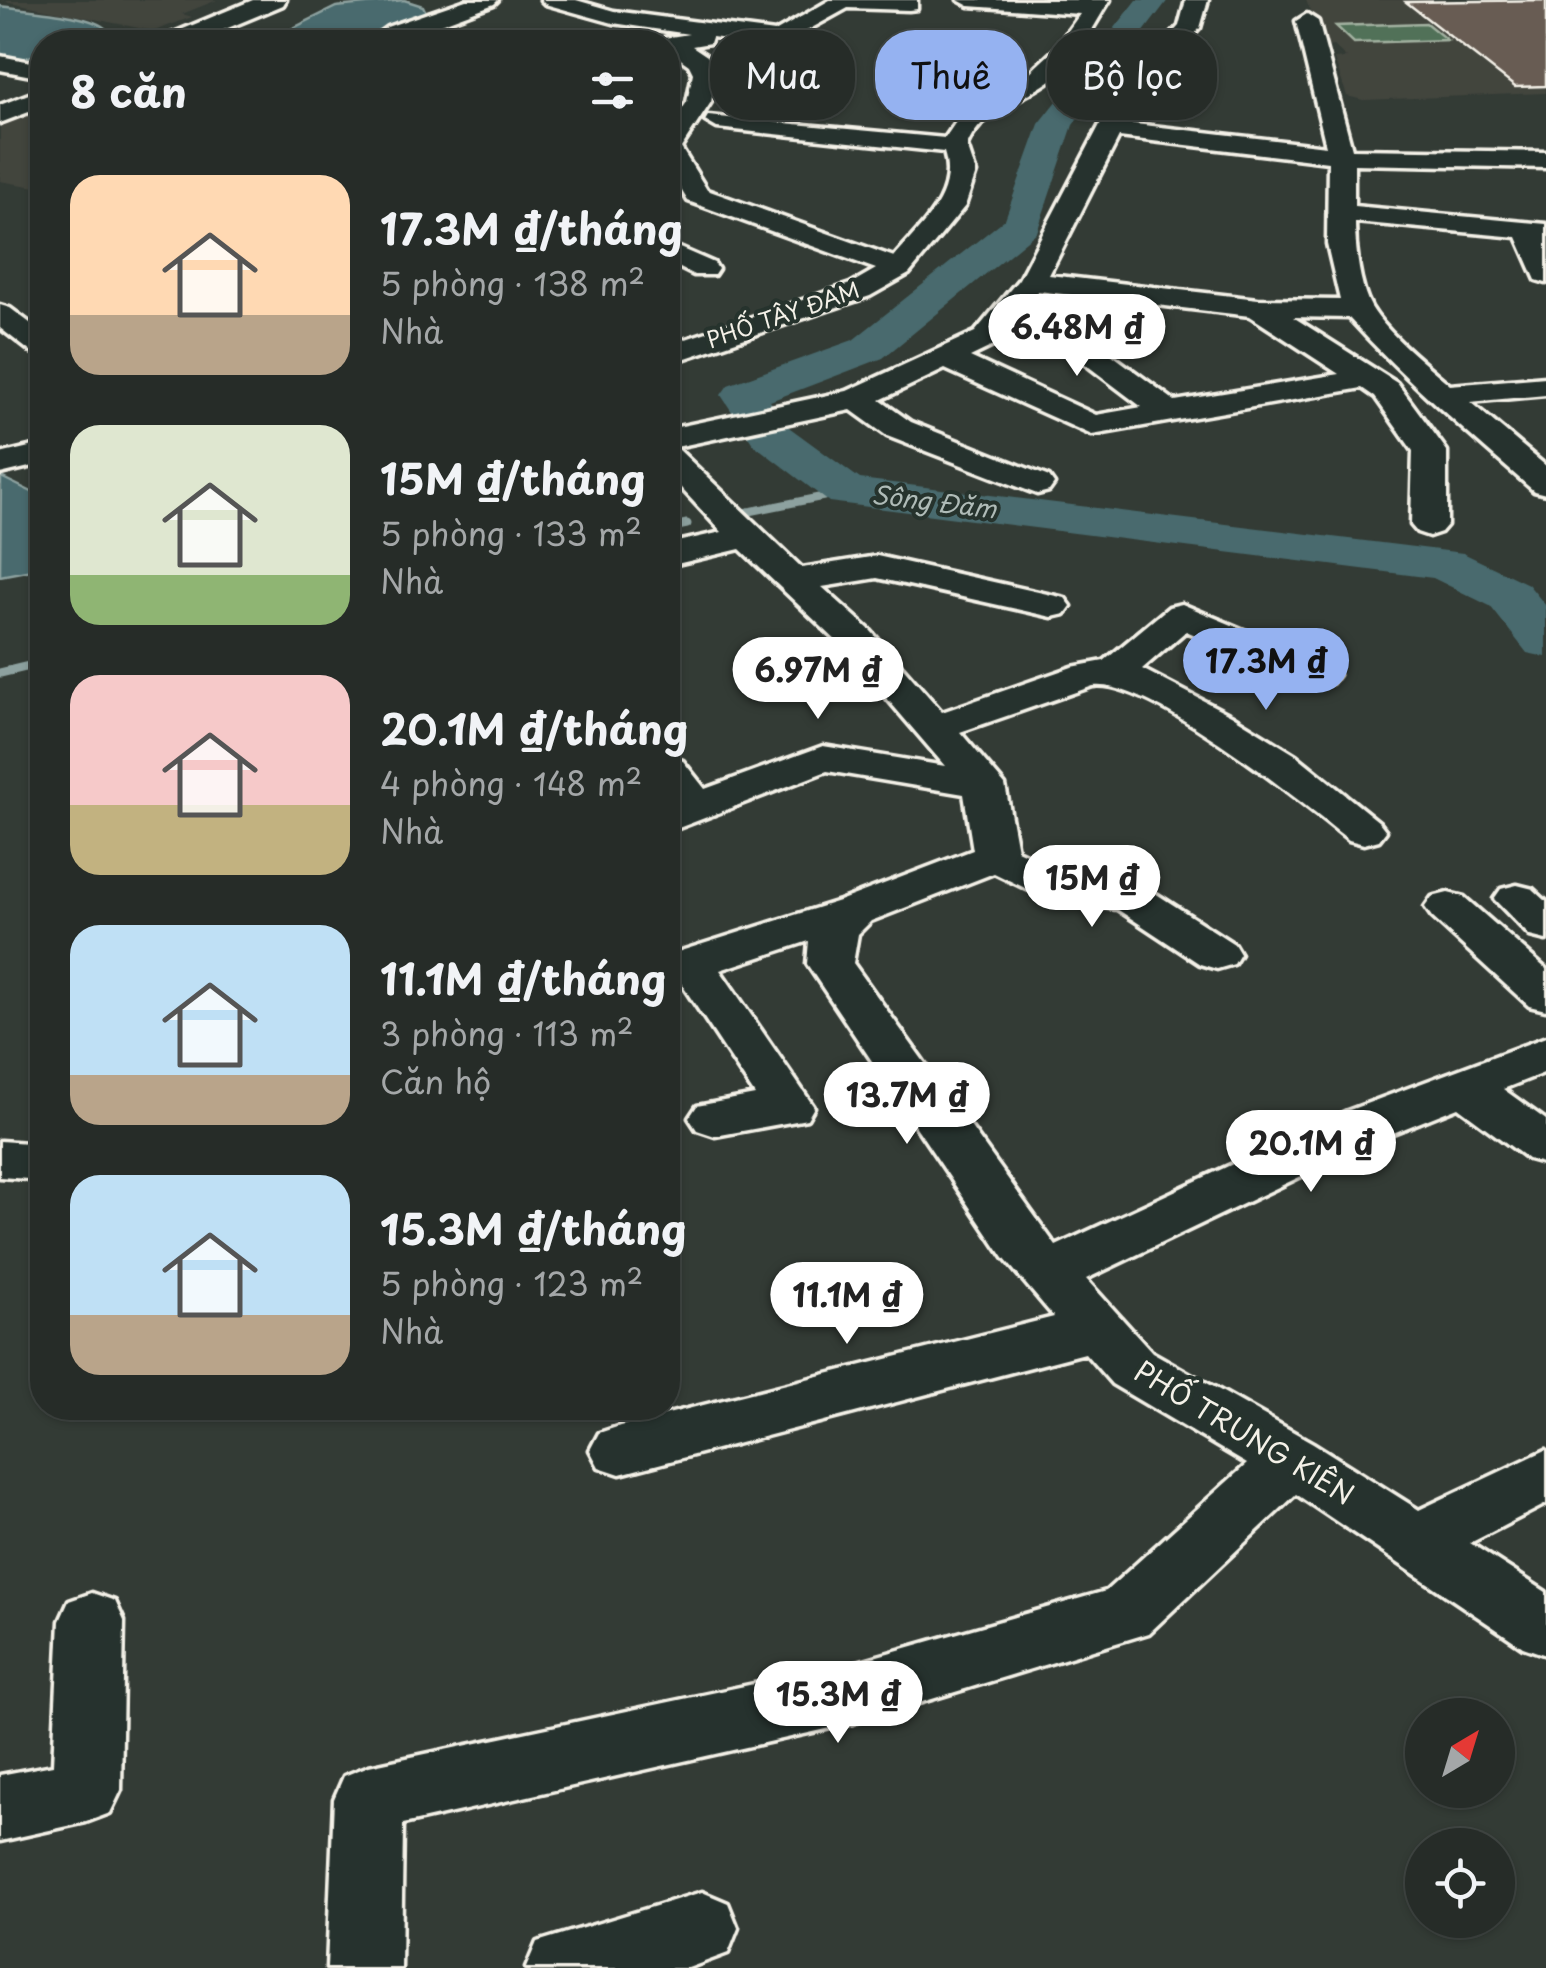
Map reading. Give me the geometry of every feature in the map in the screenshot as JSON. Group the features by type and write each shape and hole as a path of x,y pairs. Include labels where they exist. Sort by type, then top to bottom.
{"main road":[{"path":"201,30 274,0"}],"street":[{"path":"400,30 487,0"},
{"path":"552,0 645,21 714,19 779,39 824,12 906,14"},
{"path":"969,0 1097,4"},
{"path":"680,437 857,399 986,338 1031,282 1062,230 1126,98 1188,28 1196,0"},
{"name":"PHỐ TÂY ĐAM","path":"680,351 860,290 899,268 952,206 962,111 1048,70 1097,4"},
{"path":"680,42 711,36 714,19"},
{"path":"1306,21 1341,155 1341,244 1357,309 1406,363 1546,484"},
{"path":"680,49 698,61 705,73 698,102 680,130"},
{"path":"0,62 30,68"},
{"path":"717,121 810,117 833,131 958,160"},
{"path":"833,131 842,120"},
{"path":"1110,129 1439,162 1546,160"},
{"path":"927,170 958,160"},
{"path":"680,167 697,195 899,268"},
{"path":"1340,214 1537,232 1546,274"},
{"path":"680,257 704,269"},
{"path":"1031,282 1258,308 1357,309"},
{"path":"1258,308 1386,390 1430,451 1429,525"},
{"path":"0,314 30,331"},
{"path":"996,328 1078,344 1166,410"},
{"path":"948,359 1092,425 1368,378"},
{"path":"1442,395 1546,386"},
{"path":"857,399 899,429 1037,484"},
{"path":"0,464 30,457"},
{"path":"680,468 856,638 984,785 996,856"},
{"path":"680,550 734,524"},
{"path":"796,580 876,566 1052,606"},
{"path":"934,728 1086,675 1116,670 1182,615 1318,675"},
{"path":"1116,670 1217,724 1281,764 1364,831"},
{"path":"682,813 823,758 984,785"},
{"path":"715,1118 789,1107 680,967 855,911 996,856 1068,890 1128,896 1217,954"},
{"path":"1448,907 1546,996"},
{"name":"PHỐ TRUNG KIÊN","path":"855,911 838,924 830,943 830,964 1023,1244 1132,1368 1292,1460 1546,1627"},
{"path":"1048,1273 1366,1124 1546,1053"},
{"path":"1463,1086 1546,1146"},
{"path":"0,1160 30,1161"},
{"path":"620,1450 1096,1328"},
{"path":"364,1968 369,1799 853,1693 1126,1613 1292,1460"},
{"path":"1417,1541 1546,1475"},
{"path":"0,1808 86,1790 92,1621"},
{"path":"562,1968 702,1928"}],"shaded area":[{"path":"0,0 217,0 182,14 192,17 149,30"},
{"path":"1306,0 1546,0 1546,93 1363,100 1347,96 1334,59 1347,58 1334,46 1324,47"},
{"path":"30,113 30,186 0,181 0,123"}],"green space":[{"path":"1426,23 1447,40 1354,43 1336,26"}],"water":[{"path":"404,0 423,6 426,12 384,30 289,30 336,7"},
{"path":"0,6 74,16 107,30 30,30 30,57 0,58"},
{"path":"1,477 30,491 30,570 0,576"}],"building":[{"path":"1546,0 1546,86 1515,87 1406,2"}],"waterway":[{"name":"Sông Đăm","path":"1153,0 1056,124 1023,224 868,349 744,395 769,434 846,492 1445,564 1509,595 1546,641"},
{"path":"749,512 742,513 846,492"},
{"path":"680,525 687,524"},
{"path":"0,673 30,666"}]}
